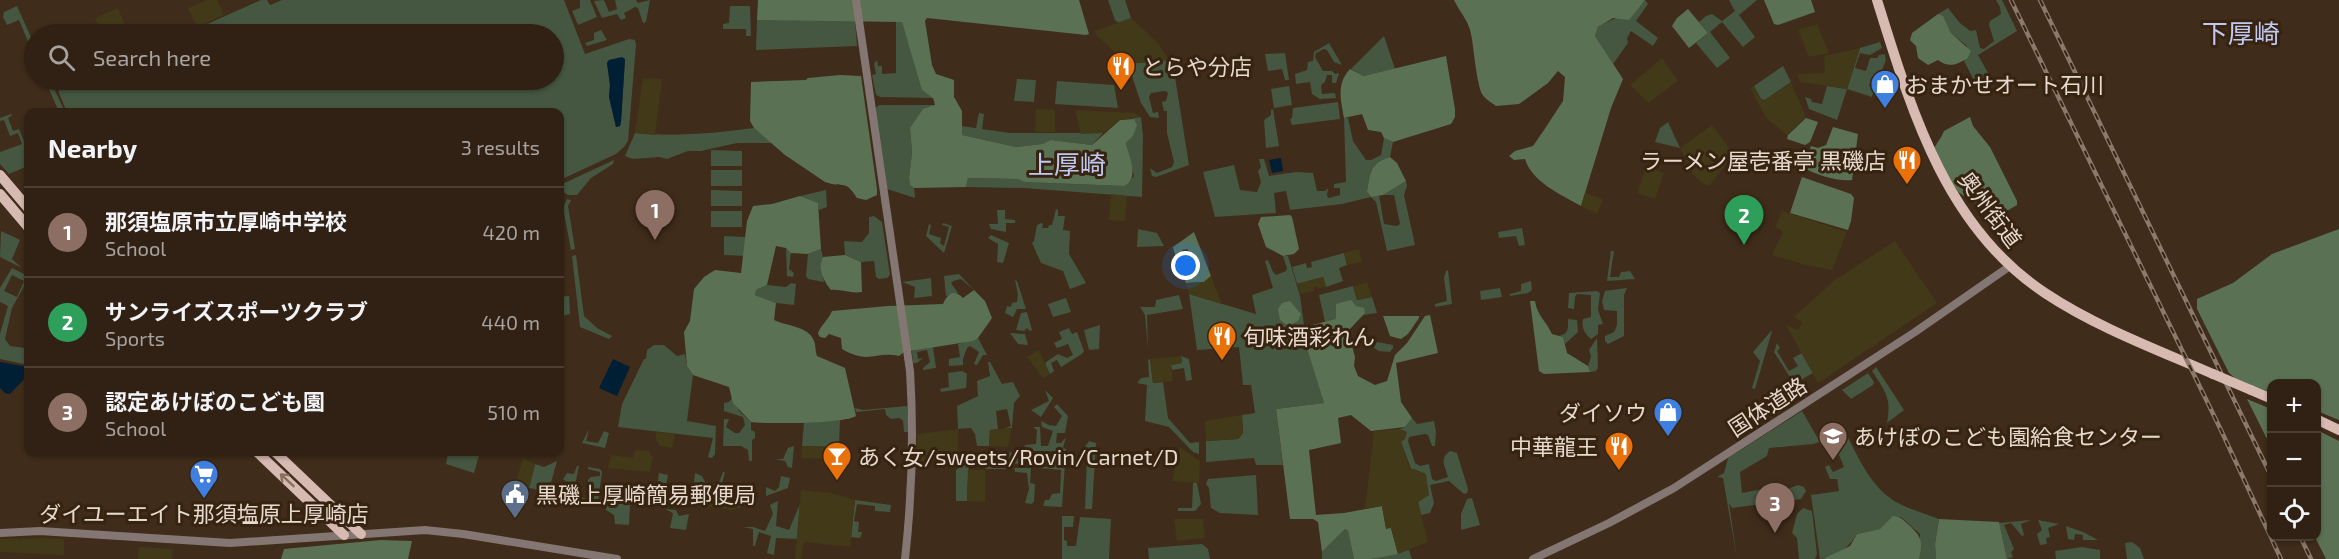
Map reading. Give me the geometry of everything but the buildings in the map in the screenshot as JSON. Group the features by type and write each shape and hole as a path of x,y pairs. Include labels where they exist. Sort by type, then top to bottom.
{"main road":[{"name":"奥州街道","path":"1877,0 1916,119 1939,171 1956,202 2010,266 2045,293 2064,304 2267,397"},
{"path":"0,175 24,203"},
{"path":"0,194 24,222"},
{"path":"2321,421 2339,430"},
{"path":"261,456 344,535"},
{"path":"279,456 361,534"}],"street":[{"path":"856,0 910,371 913,464 905,559"},
{"name":"国体道路","path":"1533,559 1609,523 1674,488 1915,332 2010,266"},
{"path":"0,533 40,531 230,543 417,530 443,531 617,559"}],"green space":[{"path":"261,0 267,0 270,5 282,0 564,0 585,54 629,39 635,40 636,45 628,141 616,154 564,178 564,108 65,108 58,91 564,90 564,24 207,24","holes":["625,59 620,126 616,127 609,97 607,63 609,60"]},
{"path":"580,0 590,0 597,17 578,25 572,11 580,8"},
{"path":"604,0 609,12 617,9 615,0 636,0 638,3 650,0 646,22 643,23 638,8 635,7 624,13 626,18 621,20 617,14 602,18 594,1"},
{"path":"758,0 1079,0 1089,34 1086,35 927,18 925,21 932,65 936,74 954,80 954,97 962,111 962,135 1016,147 1042,144 1051,140 1092,145 1120,120 1134,119 1137,125 1133,136 1126,143 1132,167 1131,178 1124,186 968,178 966,187 914,188 910,185 909,178 912,152 910,128 923,109 935,105 933,98 922,90 902,22 757,20"},
{"path":"1108,0 1125,0 1131,18 1119,23 1115,20"},
{"path":"1454,0 1645,0 1629,20 1613,18 1598,27 1595,36 1623,79 1611,108 1581,206 1540,181 1525,159 1514,160 1509,156 1515,151 1533,146 1563,101 1565,77 1558,71 1548,83 1519,104 1496,106 1482,94 1470,29"},
{"path":"1645,0 1648,4 1636,21 1658,38 1653,46 1631,31 1627,38 1628,43 1613,64 1595,36 1598,27 1630,12"},
{"path":"1729,0 1757,0 1739,15 1755,37 1743,47 1722,22 1710,32 1730,58 1717,68 1696,43 1708,33 1699,22 1712,14 1722,21 1735,11"},
{"path":"1764,0 1811,0 1815,12 1778,25 1774,24"},
{"path":"1996,0 2002,0 2017,31 1978,55 1992,80 1980,87 1977,86 1964,61 1967,59 1967,46 1951,33 1943,17 1938,14 1948,8 1970,31 1976,30 1980,48 1984,49 1994,41 1990,21 2001,14"},
{"path":"17,6 25,24 24,32 19,20 7,25 3,17 4,12"},
{"path":"730,6 750,6 751,36 746,36 746,29 723,29 723,24 729,23"},
{"path":"1688,9 1708,33 1689,48 1672,26 1677,18"},
{"path":"1938,14 1943,16 1951,33 1971,51 1967,59 1952,65 1938,60 1928,65 1918,58 1916,46 1910,40 1912,33"},
{"path":"757,20 855,20 857,46 756,50"},
{"path":"896,20 902,22 911,50 933,98 876,95 872,75 876,74 874,64 877,60 878,66 882,66 882,74 896,73"},
{"path":"601,30 607,40 587,46 585,43 594,40 594,33"},
{"path":"1384,36 1395,69 1364,76 1351,69"},
{"path":"1880,42 1882,48 1870,55 1860,53 1855,68 1866,71 1870,58 1877,58 1885,54 1886,60 1878,80 1872,78 1869,86 1874,89 1872,97 1847,89 1860,48"},
{"path":"1329,43 1342,65 1334,62 1327,50 1316,53 1315,57 1323,71 1339,73 1336,83 1332,83 1332,75 1327,75 1325,82 1321,85 1322,94 1335,93 1336,98 1320,99 1312,94 1310,82 1296,84 1295,74 1307,70 1308,62 1313,61 1314,52"},
{"path":"1285,53 1289,80 1285,80 1282,69 1268,71 1265,54"},
{"path":"1446,56 1455,109 1455,117 1451,124 1393,142 1384,138 1381,132 1368,130 1362,114 1344,118 1341,86 1350,69 1364,76"},
{"path":"1169,60 1174,71 1189,165 1156,177 1152,176 1150,168 1157,173 1172,167 1174,162 1167,133 1167,111 1164,111 1162,102 1166,101 1168,93 1165,91 1151,93 1149,97 1153,113 1158,112 1159,118 1150,117 1141,103 1128,64"},
{"path":"1783,66 1791,82 1765,100 1761,99 1754,86"},
{"path":"840,75 861,76 877,189 877,195 866,200 857,198 844,185 825,182 785,155 754,128 750,121 751,82 806,80"},
{"path":"1017,79 1036,80 1034,102 1014,101"},
{"path":"1057,81 1114,85 1118,108 1055,104"},
{"path":"1289,86 1292,105 1274,108 1271,89"},
{"path":"1827,86 1847,89 1837,120 1809,109 1805,97 1811,99 1812,102 1822,104"},
{"path":"49,90 55,90 63,108 57,108"},
{"path":"1338,102 1340,119 1292,125 1290,119 1293,108"},
{"path":"879,105 935,105 910,128 912,152 909,178 910,185 914,188 915,198 887,189 875,109"},
{"path":"1273,109 1279,146 1266,148 1264,120 1271,115"},
{"path":"979,113 984,114 982,129 1010,133 1103,133 1092,145 1051,140 1042,144 1016,147 962,135 961,126 976,128"},
{"path":"11,114 8,118 13,131 19,129 24,141 24,168 9,174 0,164 0,152 22,144 18,133 10,136 4,120 0,121 0,118"},
{"path":"1141,117 1142,197 1024,188 966,187 968,178 1124,186 1134,176 1126,143 1133,136 1134,119 1132,118"},
{"path":"1970,117 1973,126 1990,147 2017,201 2017,205 1993,219 1986,217 1975,203 1958,192 1933,151 1944,131"},
{"path":"1344,118 1348,118 1353,141 1366,160 1381,155 1384,138 1393,142 1390,157 1378,162 1372,170 1367,192 1371,197 1342,204 1290,210 1286,191 1274,193 1276,213 1215,217 1203,172 1234,165 1240,190 1257,192 1261,182 1258,171 1261,167 1259,159 1264,159 1269,176 1296,172 1313,173 1317,191 1325,191 1328,188 1329,198 1340,195 1340,188 1334,188 1334,184 1346,182"},
{"path":"1806,118 1818,122 1810,142 1805,145 1787,139 1788,135"},
{"path":"1668,122 1680,148 1655,142 1660,128"},
{"path":"1833,127 1858,134 1852,180 1828,177 1804,168 1811,146 1818,148 1826,145"},
{"path":"754,128 772,143 737,143 701,151 688,151 667,159 659,157 633,159 625,156 635,133 695,134"},
{"path":"711,150 742,151 742,166 711,166"},
{"path":"1390,157 1397,163 1406,181 1383,195 1371,197 1367,192 1372,170 1378,162"},
{"path":"614,160 613,164 591,178 577,195 564,192 564,183"},
{"path":"711,170 742,170 742,186 711,186"},
{"path":"1802,177 1851,194 1854,198 1848,230 1790,213"},
{"path":"1406,181 1404,195 1415,245 1387,251 1376,202 1371,197 1379,195 1384,224 1397,226 1400,224 1394,195 1383,195"},
{"path":"711,190 742,191 742,206 711,206"},
{"path":"826,190 827,207 819,210 817,203 800,196"},
{"path":"800,196 818,203 821,249 808,254 791,253 786,248 776,246 767,285 756,290 755,295 776,303 774,320 807,332 815,343 817,356 845,368 856,416 822,422 751,422 733,403 729,387 693,375 687,366 684,332 690,321 694,289 704,277 715,270 741,273 747,221 753,206 772,204"},
{"path":"567,199 571,200 568,206 575,249 571,250 564,213"},
{"path":"1056,209 1058,216 1065,216 1063,230 1070,231 1069,254 1086,283 1070,289 1063,271 1041,263 1032,243 1037,225 1041,223 1042,228 1048,228 1052,225"},
{"path":"997,210 1005,210 1005,219 1015,220 1015,223 1006,223 1006,232 991,229 989,224 998,224"},
{"path":"711,211 742,211 742,227 711,227"},
{"path":"1290,215 1299,249 1294,254 1283,256 1266,247 1258,224 1261,217"},
{"path":"874,216 882,222 890,275 887,278 876,277 874,261 861,262 845,255 844,241 862,242 869,233 869,217"},
{"path":"943,223 952,226 944,253 926,236 929,224 931,225 929,234 941,238 940,243 944,246 949,227 942,225"},
{"path":"1522,228 1525,245 1519,246 1516,236 1499,238 1498,232"},
{"path":"1138,229 1157,233 1164,246 1137,247"},
{"path":"2339,229 2339,420 2321,413 2321,379 2267,379 2267,391 2235,378 2229,373 2197,309 2197,299 2233,283 2272,254"},
{"path":"1,231 20,240 12,259 22,268 0,257"},
{"path":"1194,232 1211,276 1204,282 1186,283 1173,247","holes":["1187,249 1193,255 1195,267 1187,269 1182,250"]},
{"path":"991,235 1009,243 1003,263 997,262 998,244 988,238"},
{"path":"724,236 745,237 745,256 724,255"},
{"path":"786,248 791,253 789,269 794,273 793,277 787,276"},
{"path":"821,249 823,257 821,269 824,282 808,279 806,276 808,254"},
{"path":"1611,251 1614,251 1610,277 1619,277 1621,272 1630,271 1635,279 1607,281"},
{"path":"1344,253 1347,265 1339,268 1343,281 1326,287 1323,277 1297,284 1292,267 1306,263 1307,268 1312,267 1311,262"},
{"path":"576,255 584,316 597,328 612,336 609,339 580,327 572,256"},
{"path":"845,255 861,262 862,292 831,290 824,279 821,270 823,257"},
{"path":"1283,256 1288,256 1300,296 1304,325 1295,327 1292,342 1306,340 1324,403 1276,409 1283,465 1256,465 1254,458 1206,462 1206,441 1238,439 1243,433 1242,415 1255,413 1251,385 1243,385 1239,347 1197,350 1189,294 1256,314 1252,295 1273,288 1265,261 1268,260 1276,275 1286,271"},
{"path":"12,268 24,274 24,281 24,286 12,308 5,339 10,346 24,348 24,364 0,359 0,334 8,306 0,302 0,288","holes":["12,275 24,281 17,297 4,291"]},
{"path":"1448,270 1452,304 1435,307 1435,304 1447,301 1444,278"},
{"path":"959,274 974,290 961,279 951,283 958,293 946,296 944,276"},
{"path":"931,278 932,296 914,298 915,287 902,282"},
{"path":"1015,280 1026,309 1017,309 1013,317 1005,313 1007,306 1011,307 1012,303 1017,302"},
{"path":"1531,281 1532,290 1528,293 1510,296 1510,294 1521,291 1521,284"},
{"path":"791,283 796,284 794,305 776,303 755,295 756,290 767,285 786,287"},
{"path":"1353,286 1357,300 1372,297 1377,313 1363,315 1365,313 1325,322 1319,295"},
{"path":"1500,288 1502,297 1481,300 1480,291"},
{"path":"1627,288 1624,295 1624,336 1608,344 1605,336 1614,332 1617,325 1617,311 1604,310 1602,301 1605,291"},
{"path":"974,290 985,301 992,318 978,338 973,341 904,352 899,356 865,357 842,349 841,338 829,334 825,338 818,334 832,311 943,304 951,294 957,294 963,298"},
{"path":"1597,291 1600,293 1598,310 1603,324 1598,325 1598,334 1591,339 1584,330 1583,319 1591,317 1591,295 1577,294 1574,309 1568,308 1569,293"},
{"path":"1179,295 1183,309 1147,315 1148,349 1145,315 1140,307 1155,307 1156,300"},
{"path":"569,296 570,314 564,316 564,297"},
{"path":"1066,298 1071,312 1053,317 1048,304"},
{"path":"1351,300 1356,306 1364,308 1365,313 1348,331 1358,376 1375,385 1387,381 1395,355 1407,343 1425,316 1430,315 1438,353 1396,363 1401,402 1412,418 1405,427 1371,431 1351,415 1338,418 1341,443 1309,450 1316,515 1344,513 1382,506 1386,528 1391,528 1398,554 1371,559 1354,559 1348,531 1345,529 1322,552 1318,522 1313,519 1290,519 1276,409 1324,403 1307,348 1304,327 1336,319 1336,304"},
{"path":"1290,301 1301,314 1298,321 1288,326 1280,320 1278,309 1282,303"},
{"path":"1530,301 1535,301 1552,334 1563,337 1567,353 1588,366 1590,372 1544,374 1539,371"},
{"path":"1027,312 1032,330 1027,328 1024,331 1016,330 1021,313"},
{"path":"1383,316 1419,316 1419,318 1408,334 1401,339 1390,336"},
{"path":"1568,319 1577,320 1578,332 1565,344 1563,337 1559,336 1566,332"},
{"path":"1100,325 1099,349 1089,350 1084,330"},
{"path":"1069,328 1072,334 1077,332 1084,351 1061,367 1057,360 1051,363 1054,371 1050,374 1045,365 1046,362 1058,354 1067,358 1073,355 1068,344 1057,348 1054,343 1062,339 1059,332"},
{"path":"1771,331 1755,389 1752,388 1760,361 1753,352"},
{"path":"1010,333 1025,334 1028,345 1018,344"},
{"path":"978,338 987,355 983,355 977,365 974,364 979,352 970,346 967,348 963,365 949,366 949,359 960,357 958,344"},
{"path":"1597,338 1598,368 1590,372 1589,350"},
{"path":"1377,342 1393,345 1393,348 1390,352 1379,351 1374,348"},
{"path":"1777,343 1780,348 1777,351 1789,371 1798,366 1793,358 1802,353 1813,373 1799,381 1805,390 1800,393 1774,352"},
{"path":"654,345 664,345 677,356 685,354 687,366 693,375 687,421 716,426 715,454 712,458 708,457 713,438 618,427 622,404 646,359 647,350"},
{"path":"933,347 936,368 923,370 930,362 927,350 917,352 918,359 923,358 913,363 912,351"},
{"path":"1181,356 1189,359 1192,380 1186,381 1184,368 1172,370 1171,365 1182,363"},
{"path":"1150,359 1153,383 1163,382 1168,418 1190,443 1199,442 1199,454 1193,452 1169,427 1145,421 1147,385 1137,383 1141,378 1149,377 1148,360"},
{"path":"988,362 1002,384 1013,382 1020,396 1014,403 1012,428 1004,429 1011,426 1007,409 996,411 998,429 990,430 989,446 977,446 975,434 971,428 958,429 957,406 978,396 977,381 990,376"},
{"path":"1876,367 1904,410 1887,423 1888,401 1872,371"},
{"path":"962,371 967,374 966,388 941,392 940,389 949,387 948,373"},
{"path":"1868,373 1874,382 1873,385 1851,399 1842,390"},
{"path":"1045,390 1053,398 1041,417 1031,410 1049,401"},
{"path":"732,398 740,412 751,422 751,430 755,432 755,438 752,440 752,461 749,461 748,450 741,446 723,446 724,419 729,419 726,427 735,433 739,433 745,425 743,417 724,411 724,403 729,402"},
{"path":"2247,399 2267,407 2267,439"},
{"path":"1057,404 1068,416 1065,433 1057,433 1056,443 1061,443 1066,437 1063,448 1066,449 1062,507 1043,506 1045,500 1049,500 1052,494 1060,493 1061,470 1038,468 1050,466 1058,457 1058,451 1024,451 1025,445 1036,444 1037,430 1033,427 1040,427 1041,446 1048,446 1053,431 1042,427 1041,421 1056,426 1062,416 1054,407"},
{"path":"907,406 909,432 904,432 903,421 900,418 891,419 886,415 885,409 856,412 855,408 863,410"},
{"path":"1802,411 1820,442 1769,448 1767,456 1740,472 1742,493 1773,487 1774,498 1769,503 1732,508 1729,503 1737,559 1723,478 1717,477 1724,473 1728,458"},
{"path":"1412,418 1417,424 1434,421 1436,432 1435,446 1432,446 1428,435 1409,437 1408,441 1415,463 1420,466 1429,464 1432,479 1436,481 1448,477 1444,463 1447,454 1450,451 1457,453 1468,489 1464,494 1449,481 1430,485 1434,503 1430,513 1421,515 1418,502 1422,498 1401,442 1400,429 1405,427"},
{"path":"840,420 839,447 802,446 804,422"},
{"path":"589,429 586,441 598,443 604,431 609,433 605,448 582,443"},
{"path":"1844,430 1866,472 1881,490 1900,504 1939,519 1935,544 1936,559 1919,559 1920,534 1901,517 1880,529 1857,534 1842,551 1820,559 1811,495 1839,491 1837,479 1830,479 1825,467 1829,465 1833,472 1844,467 1837,450 1833,451 1827,438"},
{"path":"2321,432 2339,441 2339,559 2326,559 2317,541 2321,541"},
{"path":"1089,441 1096,443 1092,509 1085,509 1087,457 1080,454"},
{"path":"794,446 792,468 788,467 785,461 775,459 783,459 788,448"},
{"path":"989,451 1030,454 1030,463 1011,464 1011,469 985,469 989,464 1000,462 999,454 990,454"},
{"path":"969,453 967,501 956,501 956,470 963,465 965,454"},
{"path":"447,456 479,456 474,473 446,464"},
{"path":"557,461 549,490 558,493 565,489 568,483 563,479 567,473 574,474 579,466 573,495 587,499 591,491 588,487 588,480 591,477 600,476 600,472 588,469 588,467 600,469 602,472 598,502 529,488 535,464 544,467"},
{"path":"1014,468 1031,468 1030,483 1035,484 1032,504 1025,503 1029,489 1027,473 1015,472"},
{"path":"725,472 721,488 694,482 695,473 702,476 705,482 718,485"},
{"path":"659,473 668,475 663,501 655,499"},
{"path":"1256,475 1258,515 1220,513 1211,508 1209,488 1206,484 1208,479"},
{"path":"781,476 790,478 788,488 766,496 766,487 775,491 779,487"},
{"path":"1193,483 1197,483 1201,504 1195,511 1178,511 1178,508 1192,508"},
{"path":"1798,485 1804,487 1806,491 1801,499 1788,501 1786,494 1790,488"},
{"path":"732,492 756,498 754,502 737,508 737,503 730,501"},
{"path":"1472,498 1480,525 1461,530 1461,514 1467,499"},
{"path":"855,500 891,505 890,512 875,511 875,506 857,504 854,521 859,522 858,532 862,532 860,538 851,537"},
{"path":"778,501 776,526 789,530 800,504 797,539 776,538 774,555 767,553 771,536 759,532 755,546 753,546 753,529 743,527 765,531 773,514 770,505"},
{"path":"607,502 630,505 629,525 615,524 614,515 606,510"},
{"path":"1803,508 1812,511 1817,554 1815,559 1799,559 1797,538 1792,533 1797,514"},
{"path":"665,509 676,510 679,516 689,514 686,530 670,528 673,513"},
{"path":"1062,516 1074,516 1073,527 1064,527 1064,540 1067,541 1067,546 1076,546 1080,517 1111,519 1109,559 1062,559"},
{"path":"1893,516 1904,520 1919,537 1921,548 1919,559 1823,559 1850,546 1857,534 1880,529"},
{"path":"1939,519 1999,522 2007,559 1936,559 1935,544"},
{"path":"2031,520 2021,524 2024,535 2022,536 2011,523 2004,525 2014,549 2011,552 2013,557 2007,559 1999,523"},
{"path":"2038,520 2059,524 2048,528 2050,537 2046,538 2047,544 2040,545 2037,534 2042,530"},
{"path":"2066,526 2098,540 2083,540 2083,535 2075,534 2074,540 2068,539"},
{"path":"1345,529 1348,531 1354,559 1322,559 1322,552"},
{"path":"381,540 412,541 408,559 281,559 284,549"},
{"path":"2132,542 2140,548 2144,559 2127,559 2125,543"},
{"path":"1202,544 1208,549 1210,559 1149,559 1148,548"},
{"path":"2082,547 2100,550 2100,559 2056,559 2055,551"},
{"path":"1409,550 1412,559 1371,559"}],"sand":[{"path":"207,0 217,0 224,15 204,24 196,24 188,8"},
{"path":"118,8 124,23 97,24 95,18"},
{"path":"1131,18 1157,42 1169,60 1128,64 1096,35 1095,31"},
{"path":"1817,24 1829,53 1809,57 1798,30"},
{"path":"1860,48 1847,89 1800,82 1797,74 1825,73 1824,56"},
{"path":"1662,58 1678,81 1648,103 1630,85"},
{"path":"643,78 662,79 655,135 635,133"},
{"path":"1791,82 1806,117 1787,135 1766,118 1750,88 1754,86 1761,99 1765,100"},
{"path":"1036,109 1055,110 1055,132 1035,132"},
{"path":"1075,110 1135,113 1141,117 1120,120 1103,133 1081,134"},
{"path":"1712,125 1734,154 1709,186 1694,175 1680,148"},
{"path":"1646,167 1664,173 1655,199 1637,193"},
{"path":"1585,193 1603,199 1597,214 1581,206"},
{"path":"1111,194 1127,196 1125,221 1109,220"},
{"path":"1782,211 1847,232 1832,270 1772,255 1783,231 1775,227"},
{"path":"1895,241 1937,303 1818,383 1786,325 1798,330 1802,322 1794,317 1835,280"},
{"path":"1359,249 1362,262 1347,265 1344,253"},
{"path":"1211,276 1222,304 1189,294 1186,283 1204,282"},
{"path":"1323,277 1326,287 1317,289 1317,286 1314,287 1314,291 1300,294 1297,284"},
{"path":"1367,282 1372,297 1357,300 1353,286"},
{"path":"1039,350 1050,374 1043,378 1027,357"},
{"path":"1181,356 1182,363 1171,365 1173,381 1153,383 1150,359"},
{"path":"1242,415 1243,433 1238,439 1206,441 1205,421"},
{"path":"1012,428 1008,447 989,446 990,430"},
{"path":"958,429 958,462 916,461 917,434"},
{"path":"1400,429 1407,432 1405,439 1401,442 1410,469 1426,474 1429,495 1418,502 1428,542 1398,554 1391,528 1386,529 1382,506 1365,509 1374,431"},
{"path":"656,432 675,434 672,448 660,446 656,440"},
{"path":"802,446 827,447 826,459 801,458"},
{"path":"1180,447 1200,461 1199,483 1172,481"},
{"path":"635,450 649,451 653,456 650,472 608,468 611,455 633,458"},
{"path":"523,458 535,464 529,488 515,485"},
{"path":"968,470 985,470 985,502 967,501"},
{"path":"801,490 831,493 855,500 850,547 804,542 801,559 795,559"},
{"path":"705,496 737,503 737,508 732,510 703,506"},
{"path":"1174,519 1203,519 1205,538 1177,541"},
{"path":"0,539 64,539 64,555 0,552"},
{"path":"139,547 173,549 172,559 138,559"}],"water":[{"path":"622,57 625,59 621,122 620,126 616,127 609,97 607,63 609,60"},
{"path":"1113,69 1124,72 1130,82 1113,82"},
{"path":"1281,158 1283,171 1272,173 1269,160"},
{"path":"613,359 630,367 617,396 599,388"},
{"path":"0,362 24,366 24,379 10,394 0,388"}],"railway":[{"path":"2011,0 2220,428 2281,559"},
{"path":"2040,0 2267,468"},
{"path":"2302,541 2311,559"}],"place":[{"name":"とらや分店","path":"1121,92"},
{"name":"おまかせオート石川","path":"1885,110"},
{"name":"ラーメン屋壱番亭 黒磯店","path":"1907,186"},
{"name":"那須塩原市立厚崎中学校","path":"655,240"},
{"name":"サンライズスポーツクラブ","path":"1744,245"},
{"name":"旬味酒彩れん","path":"1222,362"},
{"name":"ダイソウ","path":"1668,438"},
{"name":"あけぼのこども園給食センター","path":"1833,462"},
{"name":"中華龍王","path":"1619,472"},
{"name":"あく女/sweets/Rovin/Carnet/D","path":"837,482"},
{"name":"ダイユーエイト那須塩原上厚崎店","path":"204,500"},
{"name":"黒磯上厚崎簡易郵便局","path":"515,520"},
{"name":"認定あけぼのこども園","path":"1775,533"}],"district":[{"name":"下厚崎","path":"2241,32"},
{"name":"上厚崎","path":"1067,163"}]}
